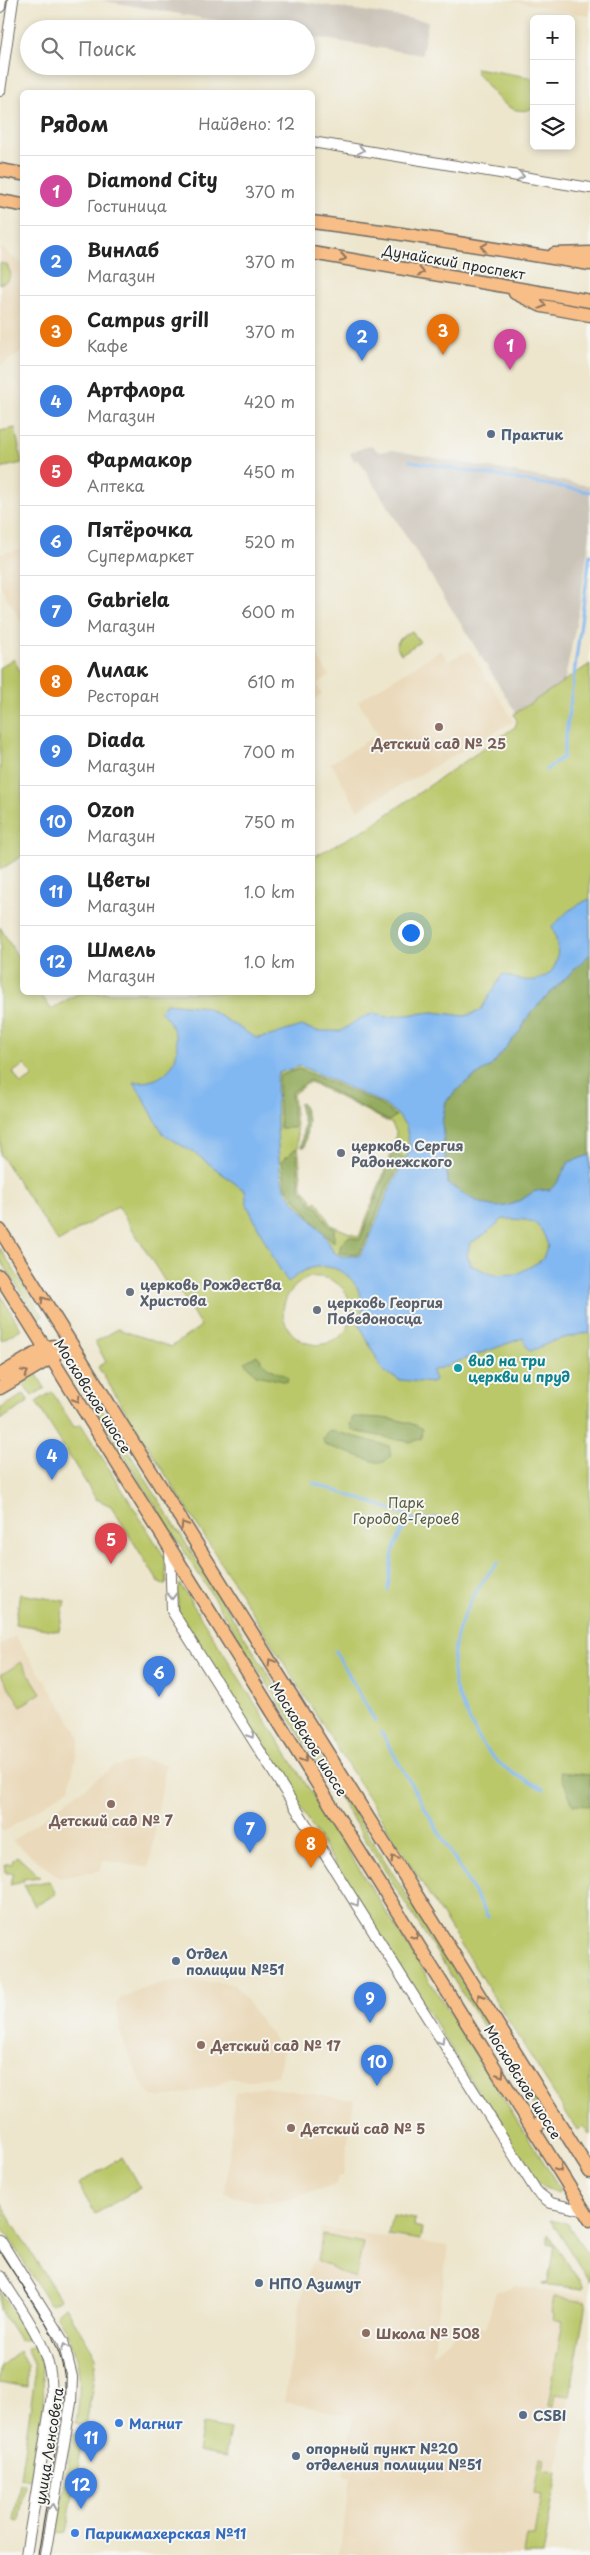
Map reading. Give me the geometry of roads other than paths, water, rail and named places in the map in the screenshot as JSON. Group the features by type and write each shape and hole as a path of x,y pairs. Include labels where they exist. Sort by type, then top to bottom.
{"main road":[{"path":"1,169 20,174"},
{"path":"0,201 20,205"},
{"name":"Дунайский проспект","path":"315,222 590,264"},
{"path":"532,255 590,253"},
{"name":"Дунайский проспект","path":"315,254 590,301"},
{"path":"499,286 542,306 590,315"},
{"name":"Московское шоссе","path":"0,1230 590,2172"},
{"name":"Московское шоссе","path":"0,1276 588,2215"},
{"path":"0,1375 70,1342"},
{"path":"0,1388 48,1353"},
{"path":"534,2127 554,2114"}],"street":[{"path":"0,8 1,0"},
{"path":"0,91 13,0"},
{"path":"315,142 590,188"},
{"path":"170,1547 172,1611 537,2192 551,2203 588,2215"},
{"name":"улица Ленсовета","path":"0,2240 63,2341 72,2377 70,2403 45,2555"},
{"name":"улица Ленсовета","path":"0,2276 42,2344 48,2358 52,2378 51,2403 26,2555"}],"water":[{"path":"590,900 590,954 531,1012 520,1031 491,1066 465,1083 446,1101 442,1122 448,1184 473,1199 491,1206 509,1205 535,1191 550,1190 557,1183 569,1162 590,1155 590,1332 556,1340 531,1351 528,1350 523,1338 432,1371 435,1381 432,1383 400,1380 383,1371 359,1324 362,1301 353,1281 335,1269 323,1267 308,1269 288,1282 276,1263 247,1205 245,1191 196,1154 164,1135 134,1082 149,1081 161,1076 170,1068 175,1058 177,1047 175,1034 169,1022 160,1011 166,1003 205,1007 256,1038 270,1036 301,1026 317,1031 341,1031 359,1019 374,1013 386,1017 433,1012 465,1016 480,1011 503,974 518,979 531,980 541,978 550,973 555,965 557,954 552,927 568,911","holes":["300,1066 380,1102 397,1114 406,1126 410,1150 388,1192 368,1242 359,1256 341,1256 333,1252 318,1227 290,1196 282,1179 278,1152 276,1080 278,1073","503,1219 532,1222 541,1230 548,1246 542,1260 517,1274 493,1275 471,1265 467,1255 470,1243 484,1235"]}],"waterway":[{"path":"410,461 590,492"},
{"path":"546,770 563,757 590,555"},
{"path":"313,1483 405,1514 413,1520"},
{"path":"388,1590 391,1561 400,1534 413,1520 438,1518"},
{"path":"498,1562 478,1588 463,1617 454,1648 455,1686 475,1731 492,1756 512,1773 544,1789"},
{"path":"335,1651 375,1721"},
{"path":"381,1732 488,1917"}],"tram line":[{"path":"0,2252 33,2302 53,2337 64,2375 65,2394 38,2555"}],"place":[{"name":"Campus grill","path":"443,355"},
{"name":"Винлаб","path":"362,361"},
{"name":"Diamond City","path":"510,370"},
{"name":"Практик","path":"491,434"},
{"name":"Детский сад № 25","path":"439,727"},
{"name":"церковь Сергия Радонежского","path":"341,1153"},
{"name":"церковь Рождества Христова","path":"130,1292"},
{"name":"церковь Георгия Победоносца","path":"317,1310"},
{"name":"вид на три церкви и пруд","path":"458,1368"},
{"name":"Артфлора","path":"52,1480"},
{"name":"Фармакор","path":"111,1564"},
{"name":"Пятёрочка","path":"159,1697"},
{"name":"Детский сад № 7","path":"111,1804"},
{"name":"Gabriela","path":"250,1853"},
{"name":"Лилак","path":"311,1868"},
{"name":"Отдел полиции №51","path":"176,1961"},
{"name":"Diada","path":"370,2023"},
{"name":"Детский сад № 17","path":"201,2045"},
{"name":"Ozon","path":"377,2086"},
{"name":"Детский сад № 5","path":"291,2128"},
{"name":"НПО Азимут","path":"259,2283"},
{"name":"Школа № 508","path":"366,2333"},
{"name":"CSBI","path":"523,2415"},
{"name":"Магнит","path":"119,2423"},
{"name":"опорный пункт №20 отделения полиции №51","path":"296,2456"},
{"name":"Цветы","path":"91,2462"},
{"name":"Шмель","path":"81,2509"},
{"name":"Парикмахерская №11","path":"75,2533"}],"park label":[{"name":"Парк Городов-Героев","path":"406,1510"}]}
